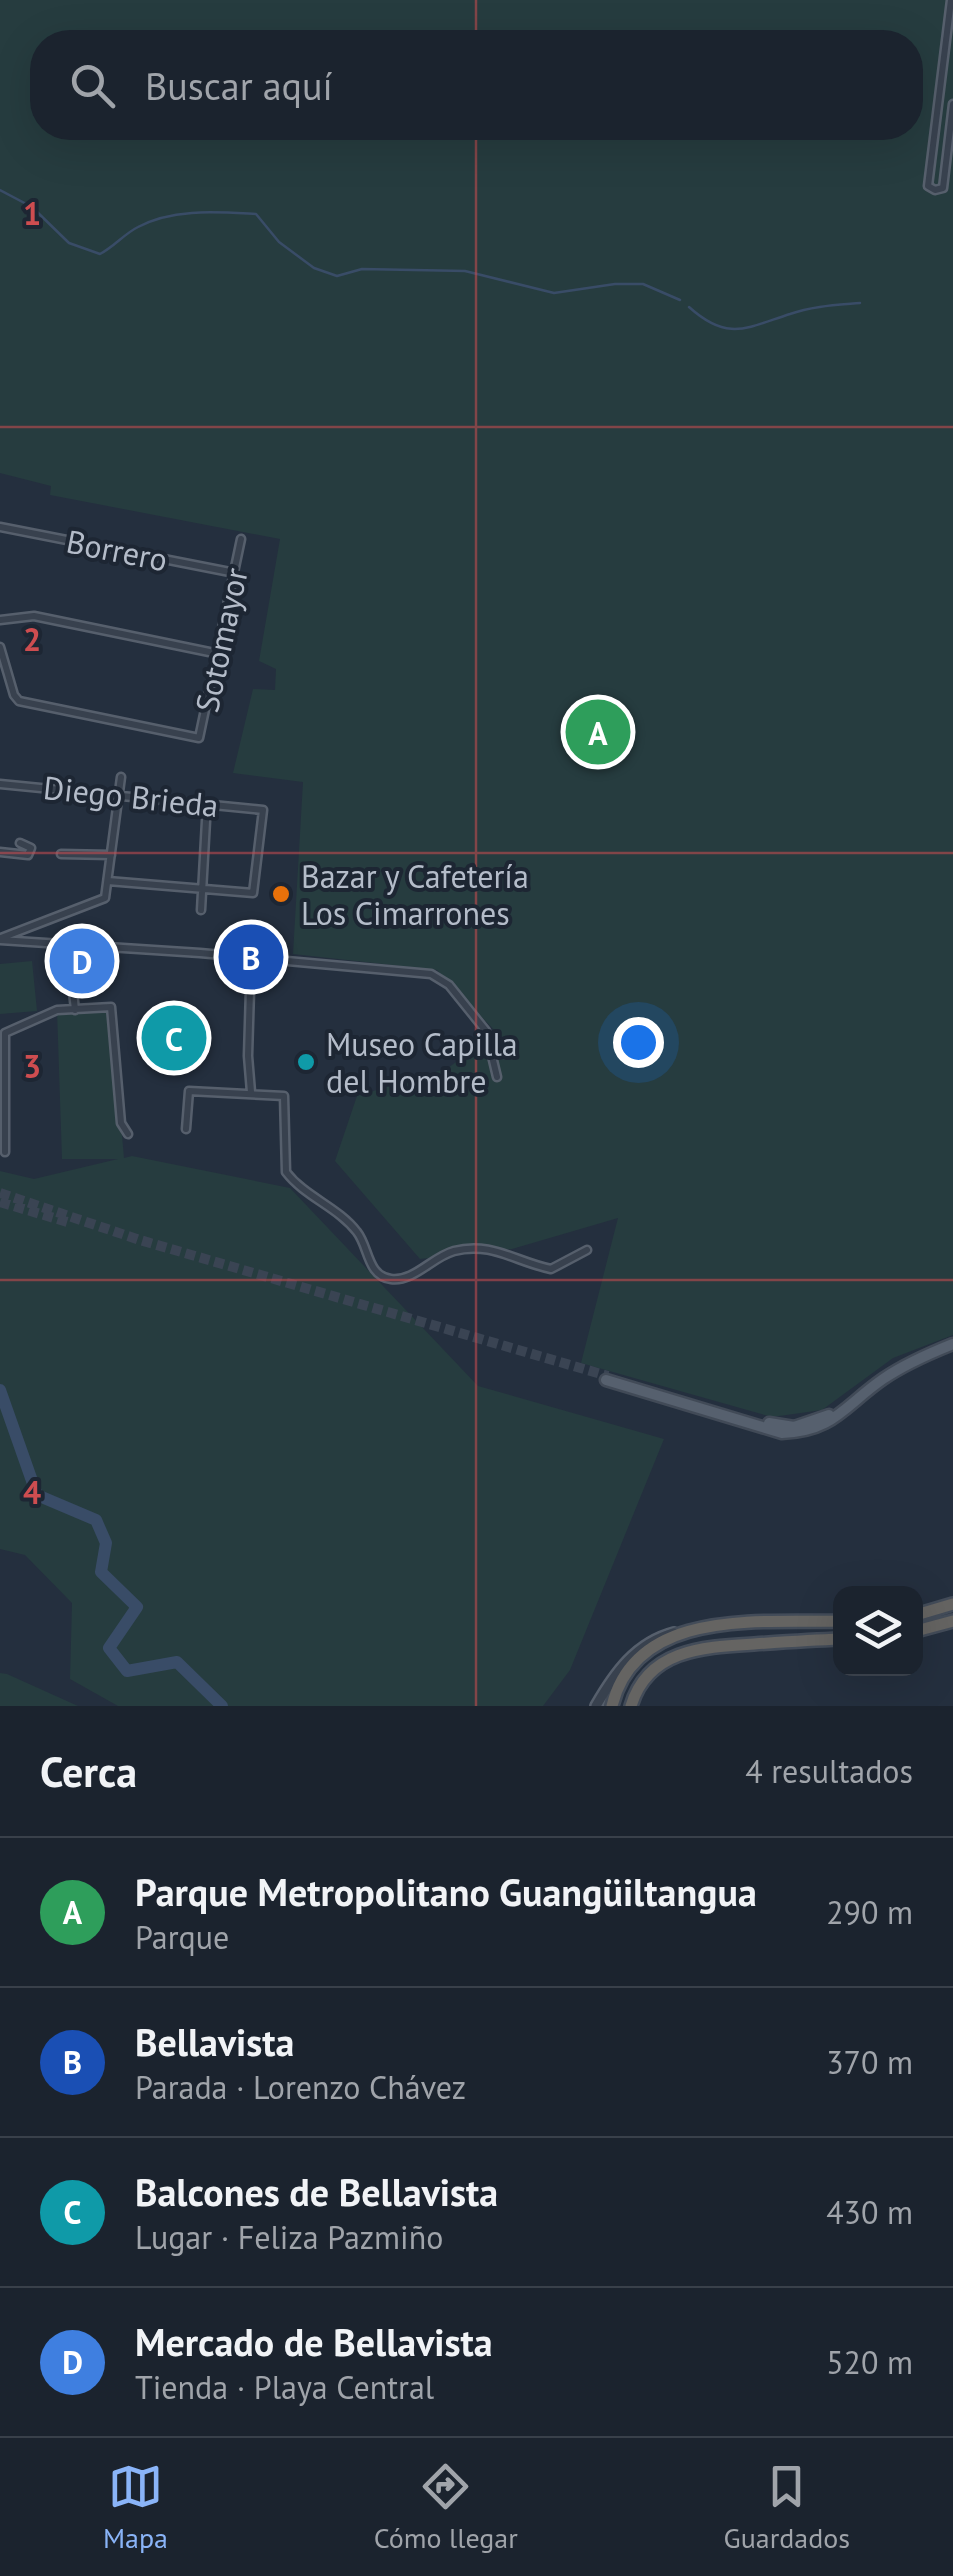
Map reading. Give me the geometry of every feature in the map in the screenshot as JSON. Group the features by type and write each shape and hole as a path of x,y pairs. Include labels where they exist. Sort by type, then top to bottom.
{"highway":[{"path":"923,1613 953,1604"},
{"path":"612,1706 616,1690 636,1662 682,1631 715,1625 833,1621"},
{"path":"923,1628 953,1621"},
{"path":"631,1706 635,1693 650,1673 672,1656 700,1647 833,1638"}],"main road":[{"path":"607,1378 766,1423 794,1426 823,1418 852,1403 912,1361 953,1344"}],"street":[{"path":"952,0 928,186 935,190 942,188 953,104"},
{"name":"Borrero","path":"0,527 235,572"},
{"name":"Sotomayor","path":"0,647 19,702 198,738 241,539"},
{"path":"0,620 34,616 219,654"},
{"path":"0,939 104,898 120,777"},
{"name":"Diego Brieda","path":"0,784 262,810 254,892 203,890"},
{"path":"201,910 207,803"},
{"path":"0,852 28,855 31,848 20,843"},
{"path":"60,854 111,855"},
{"path":"108,881 203,890"},
{"path":"0,939 252,957 440,977 486,1031 497,1077"},
{"path":"68,946 75,1010"},
{"path":"251,1092 248,1056 252,957"},
{"path":"5,1152 6,1032 57,1010 111,1007 121,1122 128,1134"},
{"path":"186,1129 189,1092 284,1096 284,1164 291,1178 345,1217 361,1236 372,1266 391,1279 409,1277 430,1261 455,1251 494,1249 551,1268 587,1250"},
{"path":"596,1706 623,1666 648,1642 682,1631"}],"green space":[{"path":"0,0 953,0 953,1335 893,1358 822,1410 772,1417 581,1363 618,1218 512,1249 420,1259 335,1161 357,1096 448,1068 496,1032 437,970 293,954 303,782 233,773 253,689 275,690 276,669 259,661 280,539 50,495 51,486 0,473"},
{"path":"32,961 37,1011 0,1014 0,964"},
{"path":"111,1008 124,1158 132,1156 290,1188 478,1386 664,1439 570,1670 543,1706 118,1706 70,1679 72,1603 25,1555 0,1549 0,1171 34,1179 118,1159 62,1159 57,1010"},
{"path":"0,1673 7,1674 78,1706 0,1706"}],"waterway":[{"path":"0,190 32,207 69,243 100,254 133,230 166,217 256,214 279,242 314,268 337,276 362,269 465,271 554,293 643,284 680,300"},
{"path":"689,307 715,325 738,329 807,309 860,303"},
{"path":"0,1390 37,1495 96,1520 106,1543 101,1572 137,1607 109,1648 127,1671 177,1662 222,1706"}],"tunnel":[{"path":"0,1193 140,1240 608,1376"},
{"path":"0,1202 71,1223"}],"place":[{"name":"Parque Metropolitano Guangüiltangua","path":"598,732"},
{"name":"Bazar y Cafetería Los Cimarrones","path":"281,894"},
{"name":"Bellavista","path":"251,957"},
{"name":"Mercado de Bellavista","path":"82,961"},
{"name":"Balcones de Bellavista","path":"174,1038"},
{"name":"Museo Capilla del Hombre","path":"306,1062"}]}
